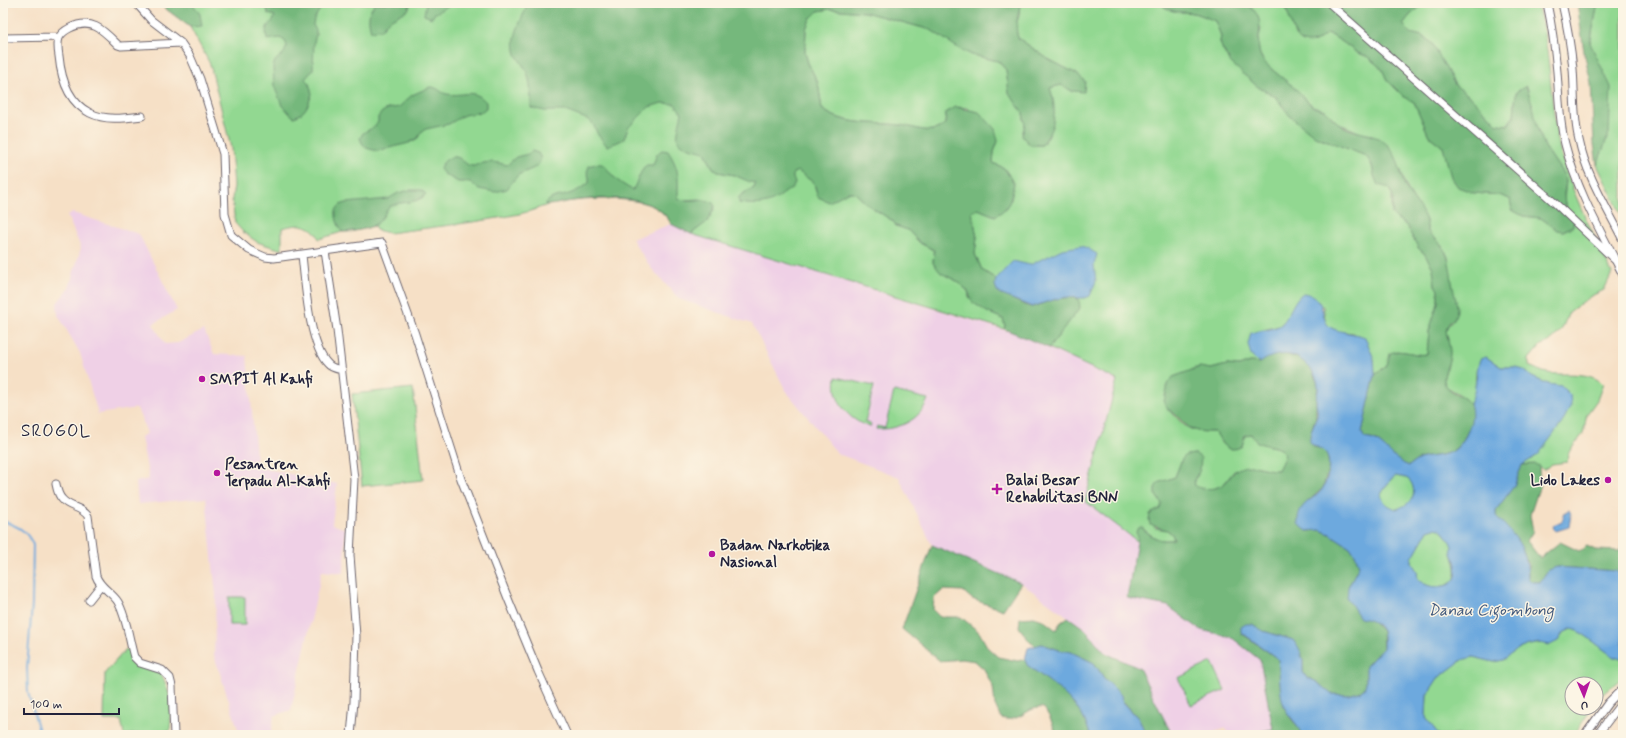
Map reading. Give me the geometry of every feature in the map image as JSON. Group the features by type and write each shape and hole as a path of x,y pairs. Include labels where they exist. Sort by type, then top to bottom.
{"street":[{"path":"136,3 151,20 181,43 190,56 200,79 215,130 222,147 224,162 225,214 231,235 249,250 265,257 279,258 382,243 415,334 461,479 538,671 568,735"},
{"path":"1329,3 1556,204 1616,262"},
{"path":"1547,3 1555,45 1560,122 1565,144 1571,165 1581,190 1623,275"},
{"path":"1562,3 1573,70 1578,140 1595,183 1623,240"},
{"path":"142,116 124,118 105,117 91,114 76,103 65,85 62,75 58,46 59,37 63,32 70,28 84,24 101,29 118,45 122,46 181,43"},
{"path":"3,38 59,37"},
{"path":"324,251 342,370 354,479 350,555 356,636 354,702 351,735"},
{"path":"302,255 312,326 318,350 329,366 342,370"},
{"path":"56,484 62,499 71,506 83,510 88,516 96,576 101,585 114,596 120,607 137,661 162,670 170,678 172,686 174,735"},
{"path":"89,600 101,585"},
{"path":"1585,735 1608,704 1623,688"},
{"path":"1597,735 1623,701"}],"shaded area":[{"name":"Pesantren Terpadu Al-Kahfi","path":"73,213 139,234 177,310 153,324 165,344 178,343 204,330 214,354 247,356 257,467 337,484 332,524 345,529 344,573 322,571 291,710 274,716 271,733 264,735 240,735 214,655 216,595 206,498 138,504 136,482 149,479 141,437 147,433 137,408 98,414 80,353 58,315 57,303 69,288 81,248 67,215"},
{"name":"Balai Besar Rehabilitasi BNN","path":"671,224 691,234 1017,334 1117,380 1085,500 1137,541 1127,598 1168,606 1201,630 1231,637 1260,660 1273,729 1243,735 1231,735 1225,728 1206,735 1172,735 1139,668 1105,653 1085,629 1021,583 932,545 899,477 838,454 786,391 752,324 679,299 651,268 632,239"}],"green space":[{"path":"158,3 705,3 705,152 713,168 718,172 734,175 756,183 754,188 744,193 777,198 788,187 792,180 793,173 798,171 814,183 816,191 843,194 854,192 868,205 893,221 896,226 908,230 920,243 934,250 933,263 947,276 957,281 968,291 969,297 992,314 1003,319 1005,326 1004,329 691,234 708,219 715,207 712,202 700,199 681,200 669,220 662,212 653,206 630,200 601,199 559,203 523,213 487,220 389,233 376,230 374,226 351,232 342,232 319,239 316,233 308,227 298,225 282,228 282,250 257,242 243,232 235,223 232,199 234,186 231,148 210,64 190,27"},
{"path":"158,3 192,3 200,14 202,26 190,27"},
{"path":"266,3 324,3 314,19 313,25 316,30 316,35 314,42 313,70 305,79 309,83 312,94 304,111 294,117 281,103 274,86 273,67 275,61 284,53 287,46 285,41 280,38 267,40 267,27 275,16 268,14"},
{"path":"376,3 411,3 408,10 388,21 381,30 371,31 369,16 373,6"},
{"path":"426,3 453,3 434,14 432,18 424,15"},
{"path":"528,3 1020,3 1017,24 1018,38 1048,59 1077,74 1085,81 1084,92 1072,91 1061,85 1050,88 1054,103 1054,118 1053,125 1042,145 1030,145 1022,136 1025,124 1023,113 1009,93 1006,70 998,61 972,55 961,50 931,30 865,12 830,9 818,11 810,19 806,29 805,52 808,63 818,83 822,109 840,118 849,121 900,125 921,130 934,130 945,124 946,112 956,107 979,112 995,129 998,141 994,152 993,163 1004,168 1014,183 1009,202 1000,213 995,216 978,209 972,212 977,237 975,254 982,270 996,279 996,288 998,291 1024,305 1033,307 1062,298 1071,298 1079,299 1080,308 1049,348 1004,329 1005,326 1003,319 987,312 972,302 968,291 957,281 941,273 933,263 934,250 920,243 908,230 896,226 893,221 868,205 854,192 848,192 829,202 818,197 814,183 798,171 793,173 795,183 792,189 776,199 767,203 758,204 739,203 739,197 754,188 756,183 734,175 718,172 713,168 705,152 686,147 681,144 678,141 678,131 682,113 675,104 662,103 649,107 628,128 624,139 607,146 589,120 565,111 545,111 531,108 528,77 525,68 516,54 515,48 516,34"},
{"path":"1020,3 1160,3 1167,9 1189,12 1215,21 1221,36 1220,42 1227,58 1258,87 1276,97 1283,107 1315,136 1366,156 1371,163 1373,171 1390,188 1392,193 1392,214 1406,225 1419,249 1424,253 1433,268 1435,285 1438,290 1438,309 1429,331 1427,354 1395,351 1387,365 1375,375 1374,359 1354,333 1336,331 1326,324 1323,306 1283,322 1279,326 1251,333 1257,360 1260,363 1250,362 1239,366 1227,365 1211,369 1194,368 1189,372 1173,377 1165,395 1168,410 1187,427 1199,431 1215,432 1221,443 1234,448 1242,446 1245,435 1251,434 1259,442 1280,449 1286,455 1278,470 1254,466 1234,471 1223,485 1212,489 1195,486 1194,480 1198,475 1196,454 1186,455 1182,459 1175,477 1169,479 1155,494 1162,504 1160,509 1150,514 1155,528 1167,530 1172,534 1174,539 1164,540 1156,538 1141,527 1137,541 1085,501 1117,380 1049,348 1080,308 996,279 982,270 975,254 977,237 972,212 978,209 995,216 1011,200 1014,183 1004,168 993,163 994,152 998,141 968,108 956,107 946,112 945,124 934,130 921,130 900,125 849,121 831,114 822,109 818,83 808,63 805,52 806,29 810,19 818,11 830,9 865,12 931,30 972,55 998,61 1006,70 1010,93 1023,113 1025,124 1022,136 1031,145 1042,145 1049,136 1053,99 1050,88 1061,85 1072,91 1077,74 1048,59 1018,38 1015,27 1019,16"},
{"path":"1160,3 1244,3 1253,10 1258,17 1260,24 1259,48 1261,56 1266,64 1297,90 1312,106 1323,109 1344,127 1379,138 1391,149 1397,159 1405,187 1423,214 1429,233 1439,242 1445,251 1450,266 1453,290 1457,303 1457,312 1446,329 1450,354 1444,381 1450,390 1467,400 1471,405 1473,412 1471,423 1462,442 1449,453 1420,459 1409,466 1398,461 1376,440 1364,438 1362,432 1375,375 1387,365 1390,353 1400,351 1423,355 1427,354 1429,331 1438,303 1438,290 1435,285 1433,268 1424,253 1419,249 1406,225 1392,214 1393,198 1390,188 1378,185 1374,176 1372,165 1366,156 1315,136 1290,116 1276,97 1258,87 1231,63 1222,48 1220,42 1221,36 1215,21 1189,12 1167,9"},
{"path":"1244,3 1281,3 1289,15 1295,36 1306,41 1314,42 1328,33 1356,52 1368,57 1382,69 1387,80 1403,96 1414,102 1429,136 1443,147 1453,182 1474,193 1499,195 1510,199 1512,210 1523,216 1541,218 1557,230 1563,231 1573,226 1564,200 1566,181 1564,175 1545,147 1538,130 1527,86 1516,92 1514,116 1507,125 1497,124 1473,99 1455,85 1432,43 1422,36 1410,33 1403,24 1411,14 1426,3 1536,3 1546,42 1555,122 1563,161 1579,204 1612,273 1604,290 1591,296 1569,312 1561,331 1549,342 1541,345 1529,359 1529,366 1542,372 1584,375 1598,380 1603,384 1597,400 1587,414 1583,434 1568,453 1567,462 1552,464 1543,470 1536,465 1522,465 1538,455 1561,386 1548,384 1532,377 1525,371 1516,367 1501,367 1486,357 1476,370 1475,394 1470,404 1459,394 1447,387 1444,382 1444,376 1448,365 1448,338 1446,332 1447,327 1455,318 1448,257 1443,246 1429,233 1426,220 1404,182 1401,170 1373,135 1361,133 1338,123 1325,110 1313,106 1265,63 1259,53 1258,41 1261,29"},
{"path":"1281,3 1426,3 1411,14 1403,24 1410,33 1422,36 1432,43 1455,85 1473,99 1497,124 1508,125 1514,116 1516,92 1526,86 1533,106 1538,130 1545,147 1564,175 1566,181 1564,194 1565,206 1574,220 1573,226 1563,231 1557,230 1541,218 1523,216 1512,210 1510,199 1499,195 1474,193 1458,187 1451,177 1443,147 1429,136 1414,102 1403,96 1387,80 1382,69 1368,57 1356,52 1328,33 1315,42 1306,43 1300,40 1293,29 1285,8"},
{"path":"1577,3 1598,3 1590,43 1611,87 1609,133 1597,165 1594,144 1591,83 1584,52"},
{"path":"1598,3 1623,3 1623,218 1597,165 1609,133 1590,43"},
{"path":"430,87 447,94 477,95 486,102 486,108 481,112 464,115 449,124 426,129 421,132 418,138 409,143 377,151 366,148 360,138 363,133 374,127 382,112 387,109 399,107 412,95"},
{"path":"662,150 668,151 675,163 678,178 678,198 685,200 703,200 712,202 715,206 707,222 691,234 671,224 664,214 654,207 627,199 612,198 572,201 550,205 545,204 554,197 572,193 589,183 587,172 589,166 595,164 602,164 618,181 633,190 643,168 647,165 653,165 657,154"},
{"path":"532,151 538,153 541,158 539,164 534,168 518,175 507,189 495,192 479,189 470,182 458,182 444,174 440,169 447,159 453,157 459,158 471,166 490,162 507,165 516,157 528,154"},
{"path":"410,190 421,190 426,194 418,200 391,206 379,222 374,225 358,230 342,232 336,216 336,210 340,205 346,203 388,199 398,193"},
{"path":"1284,354 1306,362 1310,366 1317,382 1316,416 1312,428 1314,447 1323,449 1327,454 1329,466 1323,488 1305,504 1307,531 1320,530 1330,534 1350,547 1356,556 1359,566 1348,587 1371,619 1382,631 1383,648 1366,666 1366,683 1364,689 1348,695 1331,694 1317,682 1306,677 1303,672 1303,661 1293,640 1263,631 1252,624 1241,633 1278,659 1285,710 1303,734 1243,735 1273,729 1260,660 1231,637 1201,630 1168,606 1127,598 1138,536 1136,533 1137,529 1141,527 1156,538 1164,540 1174,539 1172,534 1167,530 1150,525 1149,519 1150,514 1160,509 1162,504 1155,494 1155,488 1158,483 1175,477 1182,459 1186,455 1196,454 1201,458 1200,470 1194,480 1195,486 1206,489 1215,488 1222,485 1236,471 1245,466 1278,470 1285,455 1280,449 1259,442 1251,434 1245,435 1242,446 1232,449 1223,443 1215,432 1203,432 1190,428 1166,405 1164,401 1167,384 1173,377 1200,367 1211,369 1227,365 1239,366 1250,362 1260,363 1267,357"},
{"path":"836,377 874,386 865,422 871,424 870,427 855,420 843,408 839,402 835,386"},
{"path":"413,388 423,480 362,486 352,394"},
{"path":"894,391 928,399 920,413 907,423 892,428 876,429 877,426 885,428"},
{"path":"1535,464 1539,466 1540,485 1530,515 1533,531 1527,541 1540,558 1560,542 1579,551 1587,546 1595,550 1620,551 1623,540 1623,575 1620,575 1615,571 1557,567 1548,570 1540,582 1532,582 1528,578 1528,563 1496,516 1496,510 1514,486 1522,465"},
{"path":"1395,476 1409,480 1414,491 1410,502 1396,510 1384,502 1381,494 1391,479"},
{"path":"1434,528 1440,529 1450,542 1456,568 1453,581 1439,587 1424,584 1418,580 1417,571 1412,563 1412,558 1428,530"},
{"path":"932,545 1021,583 1003,610 972,599 963,591 943,590 934,598 933,610 940,617 961,617 979,632 988,648 998,657 1018,661 1025,659 1027,665 1056,687 1073,703 1086,723 1090,735 1057,735 1044,708 1033,709 1014,719 1001,718 995,705 993,687 984,669 975,661 962,659 940,661 902,629"},
{"path":"229,597 245,597 245,625 229,625"},
{"path":"1034,617 1043,620 1056,630 1060,623 1068,617 1085,629 1105,653 1139,668 1172,735 1147,735 1138,718 1122,700 1121,695 1104,678 1094,663 1071,652 1059,650 1042,644 1036,646 1030,642 1019,627 1020,618"},
{"path":"1571,629 1578,631 1612,655 1623,659 1623,677 1604,693 1604,676 1564,676 1564,716 1587,716 1574,735 1439,735 1426,718 1427,695 1438,678 1462,660 1473,657 1494,662 1503,660 1518,649 1529,645 1558,641 1563,633"},
{"path":"126,649 129,650 138,664 159,670 169,693 171,714 170,731 124,735 121,720 104,720 105,673"},
{"path":"1212,662 1225,690 1191,705 1178,678"}],"water":[{"path":"1081,246 1097,254 1094,265 1096,281 1090,296 1082,298 1059,298 1032,307 1002,295 997,291 995,285 996,279 1013,261 1030,265 1062,249"},
{"name":"Danau Cigombong","path":"1303,293 1316,298 1320,303 1327,323 1333,329 1365,337 1374,359 1375,375 1362,432 1364,438 1376,441 1396,458 1409,466 1421,459 1442,455 1453,451 1466,436 1471,423 1472,410 1470,404 1474,393 1480,359 1486,357 1501,367 1516,367 1525,371 1532,377 1548,384 1561,386 1570,395 1571,405 1562,423 1538,455 1522,465 1514,486 1496,510 1496,516 1515,537 1523,550 1528,578 1532,582 1540,582 1548,570 1557,567 1616,571 1620,575 1623,575 1623,659 1612,655 1578,631 1571,629 1563,633 1558,641 1550,645 1540,643 1529,645 1518,649 1503,660 1494,662 1473,657 1462,660 1438,678 1427,695 1426,718 1439,735 1302,735 1301,731 1288,714 1282,701 1278,659 1241,632 1241,627 1246,624 1252,624 1263,631 1293,640 1300,650 1303,661 1303,672 1306,677 1317,682 1331,694 1348,695 1364,689 1366,683 1366,666 1383,648 1383,635 1378,625 1369,620 1360,618 1347,598 1348,587 1359,566 1356,556 1350,547 1330,534 1320,530 1307,531 1298,524 1298,517 1303,506 1323,488 1329,463 1326,453 1310,442 1311,432 1317,416 1316,401 1318,384 1314,374 1311,369 1299,358 1285,354 1267,358 1260,363 1251,356 1248,344 1251,333 1279,326 1299,296","holes":["1396,476 1409,480 1414,491 1410,501 1404,506 1396,509 1384,502 1381,494 1391,479","1434,528 1440,529 1450,542 1457,572 1454,581 1450,584 1436,587 1424,584 1418,580 1417,571 1412,563 1412,558 1428,530"]},
{"path":"1569,510 1571,514 1569,527 1556,531 1554,530 1553,525 1562,521 1565,512"},
{"path":"1042,644 1059,650 1071,652 1094,663 1104,678 1121,695 1122,701 1138,718 1147,735 1090,735 1086,723 1073,703 1056,687 1027,665 1025,659 1028,648"}],"waterway":[{"path":"3,521 25,532 33,545 32,605 27,668 28,692 40,735"}],"place":[{"name":"SMPIT Al Kahfi","path":"202,379"},
{"name":"Pesantren Terpadu Al-Kahfi","path":"217,473"},
{"name":"Lido Lakes","path":"1608,480"},
{"name":"Balai Besar Rehabilitasi BNN","path":"997,489"},
{"name":"Badan Narkotika Nasional","path":"712,554"}],"district":[{"name":"SROGOL","path":"56,430"}]}
